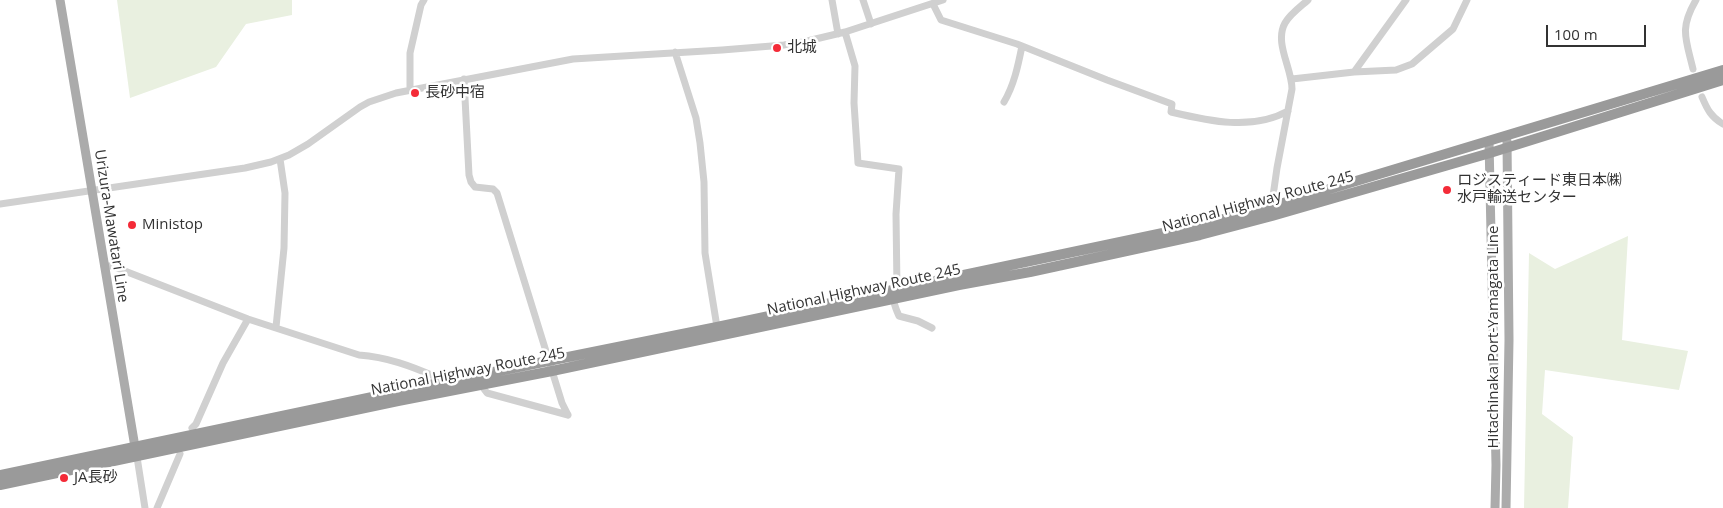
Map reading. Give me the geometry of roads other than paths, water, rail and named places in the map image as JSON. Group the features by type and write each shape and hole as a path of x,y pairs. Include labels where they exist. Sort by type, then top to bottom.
{"highway":[{"name":"National Highway Route 245","path":"1271,212 1490,141 1723,70"},
{"name":"National Highway Route 245","path":"0,474 136,452 481,386 1179,230 1271,212 1490,153 1723,80"},
{"name":"National Highway Route 245","path":"0,485 439,383 717,327 895,294"}],"main road":[{"name":"Urizura-Mawatari Line","path":"60,0 136,452"},
{"name":"Hitachinaka Port-Yamagata Line","path":"1506,136 1509,349 1506,508"},
{"name":"Hitachinaka Port-Yamagata Line","path":"1490,141 1496,465 1495,508"}],"street":[{"path":"410,90 410,53 421,5 424,0"},
{"path":"832,0 855,66 854,120 858,163 899,169 896,214 895,294 893,304 899,316 918,321 932,328"},
{"path":"863,0 871,24"},
{"path":"0,204 245,168 280,159 308,144 370,102 396,93 573,58 784,45 842,33 943,0"},
{"path":"1271,212 1292,89 1292,79 1283,50 1281,32 1286,21 1308,0"},
{"path":"1354,72 1406,0"},
{"path":"1292,79 1354,72 1396,70 1412,64 1453,29 1467,0"},
{"path":"1692,69 1685,28 1689,12 1696,0"},
{"path":"933,4 941,20 1022,46 1172,104 1171,112 1220,122 1250,123 1288,111"},
{"path":"1004,102 1012,89 1022,46"},
{"path":"675,52 696,118 700,142 704,182 705,252 717,327"},
{"path":"464,79 469,175 471,182 475,187 494,189 496,193 548,361 568,415 487,393 481,386"},
{"path":"1702,97 1707,109 1715,119 1723,124"},
{"path":"276,327 284,248 285,193 280,159"},
{"path":"104,266 112,266 248,319 359,355 376,356 405,364 436,377 439,383"},
{"path":"192,428 196,424 223,363 248,319"},
{"path":"136,452 145,508"},
{"path":"157,508 180,454"}],"place":[{"name":"北城","path":"777,48"},
{"name":"長砂中宿","path":"415,93"},
{"name":"ロジスティード東日本㈱ 水戸輸送センター","path":"1447,190"},
{"name":"Ministop","path":"132,225"},
{"name":"JA長砂","path":"64,478"}]}
